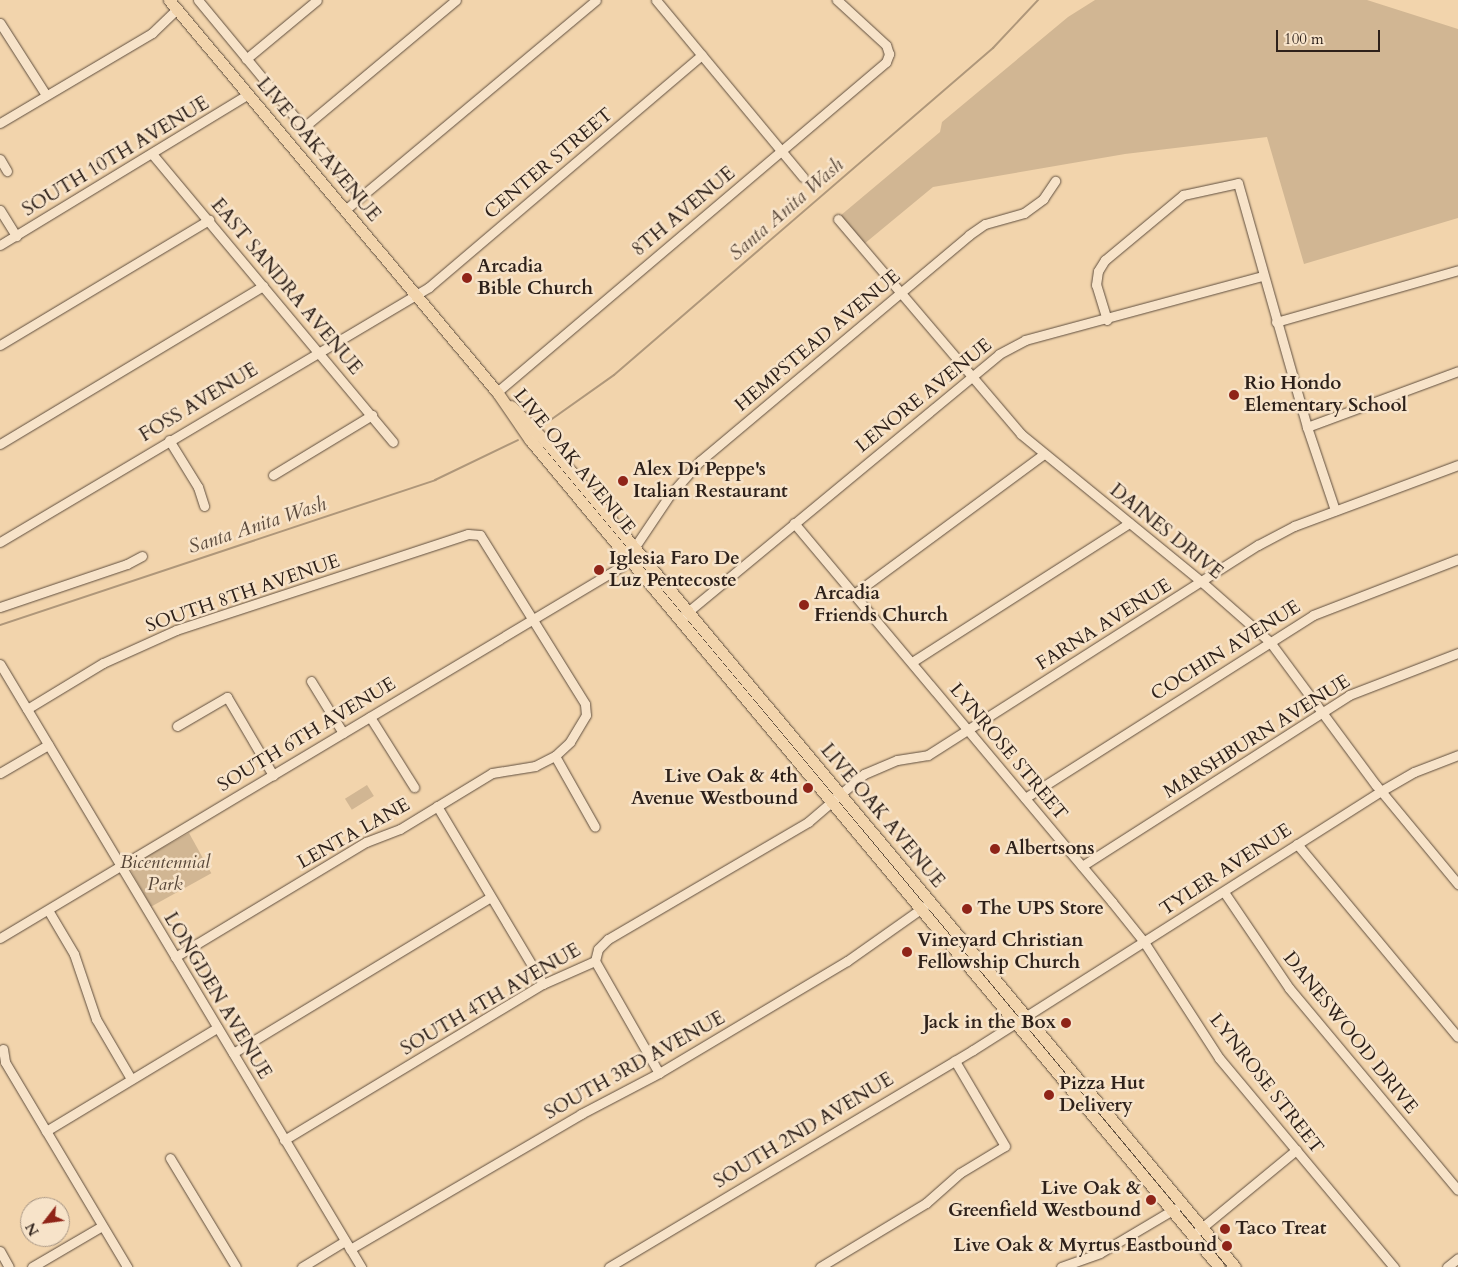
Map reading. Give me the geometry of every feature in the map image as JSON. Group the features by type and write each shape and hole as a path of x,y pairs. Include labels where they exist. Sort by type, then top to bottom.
{"main road":[{"name":"LIVE OAK AVENUE","path":"169,0 1021,1020 1172,1210 1198,1231 1235,1267"},
{"name":"LIVE OAK AVENUE","path":"1021,1020 1182,1203 1219,1267"}],"street":[{"name":"LIVE OAK AVENUE","path":"198,0 360,196"},
{"path":"246,59 317,0"},
{"path":"304,127 456,0"},
{"path":"345,210 596,0"},
{"path":"656,0 803,177"},
{"name":"8TH AVENUE","path":"497,392 886,62 889,54 886,45 838,0"},
{"path":"0,123 152,33 177,9"},
{"path":"0,23 46,95"},
{"name":"CENTER STREET","path":"415,295 429,287 702,55"},
{"name":"SOUTH 10TH AVENUE","path":"0,246 153,154 248,94"},
{"name":"EAST SANDRA AVENUE","path":"153,154 393,442"},
{"path":"0,158 8,171"},
{"name":"HEMPSTEAD AVENUE","path":"632,553 688,473 985,224 1034,207 1055,181"},
{"path":"1107,320 1096,285 1098,271 1105,260 1183,195 1238,183 1262,276 1307,427 1335,510"},
{"path":"0,210 16,236"},
{"name":"DAINES DRIVE","path":"838,218 1021,434 1202,582 1270,642 1381,791 1458,884"},
{"path":"0,345 208,220"},
{"path":"1276,322 1458,270"},
{"name":"LENORE AVENUE","path":"684,615 999,354 1025,340 1107,320 1262,276"},
{"path":"0,444 263,286"},
{"name":"FOSS AVENUE","path":"0,542 415,295"},
{"path":"1307,427 1458,371"},
{"path":"273,476 372,415"},
{"path":"170,440 198,487 204,506"},
{"path":"854,594 1044,454"},
{"name":"FARNA AVENUE","path":"836,797 878,766 928,755 1279,533 1335,510 1458,465"},
{"name":"LYNROSE STREET","path":"794,523 1144,942 1219,1058 1394,1267"},
{"path":"912,662 1129,523"},
{"name":"SOUTH 8TH AVENUE","path":"27,709 103,663 176,630 468,534 480,535 532,619"},
{"name":"SOUTH 6TH AVENUE","path":"0,938 622,566 632,553"},
{"path":"0,607 127,564 142,556"},
{"name":"COCHIN AVENUE","path":"1025,798 1313,615 1458,560"},
{"path":"532,619 585,704 586,715 570,742 555,756 595,827"},
{"name":"MARSHBURN AVENUE","path":"1082,866 1349,695 1458,653"},
{"name":"LONGDEN AVENUE","path":"0,664 3,676 27,709 361,1267"},
{"path":"310,681 343,733"},
{"path":"177,726 227,697 273,775"},
{"path":"370,716 414,787"},
{"path":"0,773 48,745"},
{"name":"LENTA LANE","path":"176,957 366,842 400,829 492,773 535,766 555,756"},
{"name":"TYLER AVENUE","path":"1021,1020 1381,791 1414,772 1458,756"},
{"name":"SOUTH 4TH AVENUE","path":"284,1140 543,984 595,961 598,949 608,939 808,822 836,797"},
{"path":"437,806 543,984"},
{"path":"1298,844 1458,1037"},
{"name":"DANESWOOD DRIVE","path":"1224,892 1289,988 1458,1190"},
{"path":"233,1053 492,897"},
{"name":"SOUTH 3RD AVENUE","path":"302,1267 348,1245 572,1119 660,1074 847,961 926,906"},
{"path":"48,910 74,954 96,1019 131,1079"},
{"path":"595,961 660,1074"},
{"name":"SOUTH 2ND AVENUE","path":"609,1267 1021,1020"},
{"path":"46,1131 218,1028"},
{"path":"2,1049 5,1062 127,1267"},
{"path":"820,1267 926,1203 960,1173 1005,1146 956,1060"},
{"path":"1198,1231 1296,1150"},
{"path":"170,1158 236,1267"},
{"path":"1061,1267 1100,1254 1182,1203"},
{"path":"32,1267 102,1226"},
{"path":"0,1251 9,1267"},
{"path":"1447,1267 1458,1258"}],"green space":[{"path":"1095,0 1367,0 1458,29 1458,218 1304,264 1267,137 1125,154 933,187 858,249 834,221 940,132 942,122 1068,17"},
{"path":"367,785 374,796 352,810 345,799"},
{"name":"Bicentennial Park","path":"189,833 211,873 151,907 129,866"}],"waterway":[{"name":"Santa Anita Wash","path":"542,426 614,375 993,48 1038,0"},
{"name":"Santa Anita Wash","path":"0,625 435,480 518,440"}],"place":[{"name":"Arcadia Bible Church","path":"467,278"},
{"name":"Rio Hondo Elementary School","path":"1234,395"},
{"name":"Alex Di Peppe's Italian Restaurant","path":"623,481"},
{"name":"Iglesia Faro De Luz Pentecoste","path":"599,570"},
{"name":"Arcadia Friends Church","path":"804,605"},
{"name":"Live Oak & 4th Avenue Westbound","path":"808,788"},
{"name":"Albertsons","path":"995,849"},
{"name":"The UPS Store","path":"967,909"},
{"name":"Vineyard Christian Fellowship Church","path":"907,952"},
{"name":"Jack in the Box","path":"1066,1023"},
{"name":"Pizza Hut Delivery","path":"1049,1095"},
{"name":"Live Oak & Greenfield Westbound","path":"1151,1200"},
{"name":"Taco Treat","path":"1225,1229"},
{"name":"Live Oak & Myrtus Eastbound","path":"1227,1246"}]}
